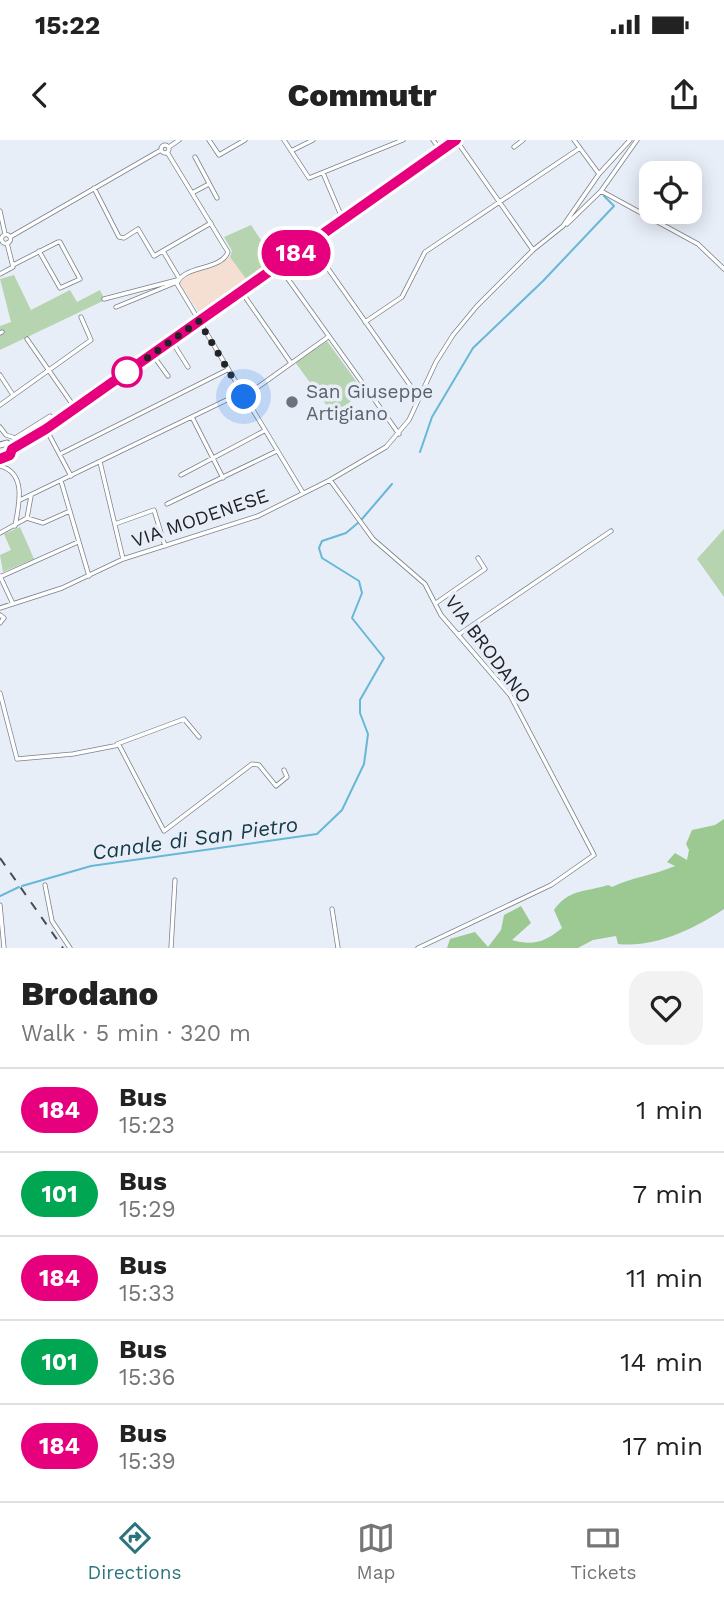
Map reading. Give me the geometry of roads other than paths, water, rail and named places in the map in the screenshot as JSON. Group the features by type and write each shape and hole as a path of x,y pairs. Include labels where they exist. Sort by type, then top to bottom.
{"main road":[{"path":"0,457 10,455 12,449 55,423 456,140"},
{"path":"0,445 7,443 12,449"}],"street":[{"path":"13,265 3,241 8,236 161,150 165,144 179,140"},
{"path":"209,140 219,155 245,140"},
{"path":"284,140 308,177 403,140"},
{"path":"291,151 313,140"},
{"path":"433,140 441,151"},
{"path":"456,140 533,250"},
{"path":"514,146 523,140"},
{"path":"574,140 599,174"},
{"name":"VIA MODENESE","path":"0,608 89,576 124,559 258,516 330,480 386,447 399,435 453,335 477,306 533,250 563,226 599,174 625,142 631,140"},
{"path":"563,226 575,219 601,191 636,140"},
{"path":"116,307 227,256 226,247 167,152 165,144"},
{"path":"365,322 402,297 425,252 580,148"},
{"path":"161,150 167,152"},
{"path":"195,157 217,198"},
{"path":"323,173 343,221"},
{"path":"192,193 209,184"},
{"path":"94,188 119,237 124,238 138,229 151,254 156,256 211,223"},
{"path":"601,191 698,244 724,269"},
{"path":"0,211 8,236"},
{"path":"0,274 10,271 13,265 39,251 62,242 80,279 60,288 39,251"},
{"path":"310,243 419,398"},
{"path":"163,251 199,321 303,493"},
{"path":"278,265 399,435"},
{"path":"104,299 177,280"},
{"path":"241,291 291,363"},
{"path":"0,405 91,340 81,317"},
{"path":"20,500 243,395 328,336"},
{"path":"27,339 75,408"},
{"path":"172,340 188,367"},
{"path":"152,354 168,376"},
{"path":"60,454 228,370"},
{"path":"0,375 13,395"},
{"path":"0,427 6,435 15,438 50,416 55,423"},
{"path":"192,417 223,478"},
{"path":"46,429 71,476"},
{"path":"181,475 264,431"},
{"path":"167,504 277,451"},
{"path":"100,462 124,559"},
{"path":"0,466 10,470 18,482 20,500 15,526"},
{"name":"VIA BRODANO","path":"330,480 373,539 425,584 458,635 510,695 594,855 551,886 418,948"},
{"path":"61,481 89,576"},
{"path":"0,533 27,518 33,495"},
{"path":"115,524 154,510 165,546"},
{"path":"27,518 43,523 70,511"},
{"path":"458,635 611,531"},
{"path":"13,604 0,576 79,541"},
{"path":"436,603 485,569 478,558"},
{"path":"0,615 4,618 0,623"},
{"path":"0,693 18,760 79,753 115,744 184,719 199,737"},
{"path":"115,744 122,748 162,829 166,831 252,764 259,765 276,786 286,776 284,770"},
{"path":"171,948 175,880"},
{"path":"45,885 52,921 71,948"},
{"path":"0,905 4,948"},
{"path":"331,909 338,948"}],"waterway":[{"name":"Canale di San Pietro","path":"420,452 432,417 473,348 543,281 614,206 604,196"},
{"name":"Canale di San Pietro","path":"362,519 392,484"},
{"name":"Canale di San Pietro","path":"22,886 91,866 317,834 342,810 364,764 368,734 360,713 360,700 384,658 352,618 362,593 359,581 322,558 319,548 322,541 346,533 359,522"},
{"name":"Canale di San Pietro","path":"0,896 19,887"}],"railway":[{"path":"0,858 63,948"}],"place":[{"name":"San Giuseppe Artigiano","path":"292,402"}]}
